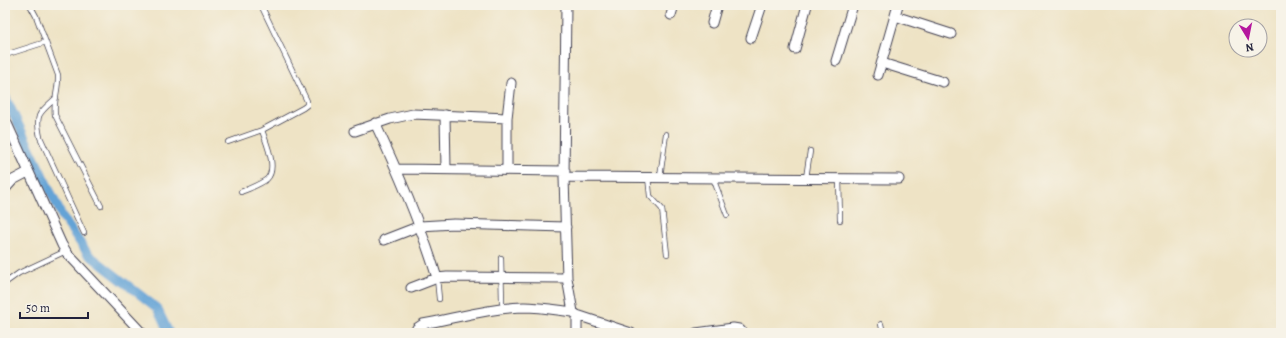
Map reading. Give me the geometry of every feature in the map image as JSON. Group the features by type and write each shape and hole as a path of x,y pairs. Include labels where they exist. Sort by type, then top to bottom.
{"street":[{"path":"566,5 565,174 567,278 575,313 577,333"},
{"path":"671,15 674,5"},
{"path":"712,23 717,5"},
{"path":"752,38 762,5"},
{"path":"795,49 807,5"},
{"path":"836,61 853,5"},
{"path":"878,75 898,5"},
{"path":"895,16 951,34"},
{"path":"882,63 943,82"},
{"path":"507,169 507,118 511,83"},
{"path":"355,131 375,123 413,114 507,118"},
{"path":"445,115 446,169"},
{"path":"5,119 8,132 28,172 56,236 66,251 140,332"},
{"path":"375,123 397,169 420,226 437,278"},
{"path":"397,169 507,169 565,174 648,177 899,179"},
{"path":"5,189 14,180 28,172"},
{"path":"384,240 420,226 454,224 566,226"},
{"path":"411,288 437,278 567,278"},
{"path":"415,333 417,328 423,324 503,308 542,308 575,313 631,333"},
{"path":"696,333 734,328 739,329 743,333"}],"lane":[{"path":"30,5 58,75 59,83 56,97 55,115 101,206"},
{"path":"228,142 262,130 307,105 307,101 261,5"},
{"path":"5,55 46,42"},
{"path":"56,97 41,111 37,124 40,137 84,233"},
{"path":"241,192 267,179 270,172 272,165 262,130"},
{"path":"660,177 666,134"},
{"path":"806,178 810,151"},
{"path":"648,177 650,196 662,210 667,254"},
{"path":"713,178 727,214"},
{"path":"839,178 840,220"},
{"path":"5,283 19,273 66,251"},
{"path":"501,258 502,303"},
{"path":"437,278 439,299"},
{"path":"881,324 883,333"}],"waterway":[{"path":"5,96 63,218 88,254 157,308 169,333"}]}
